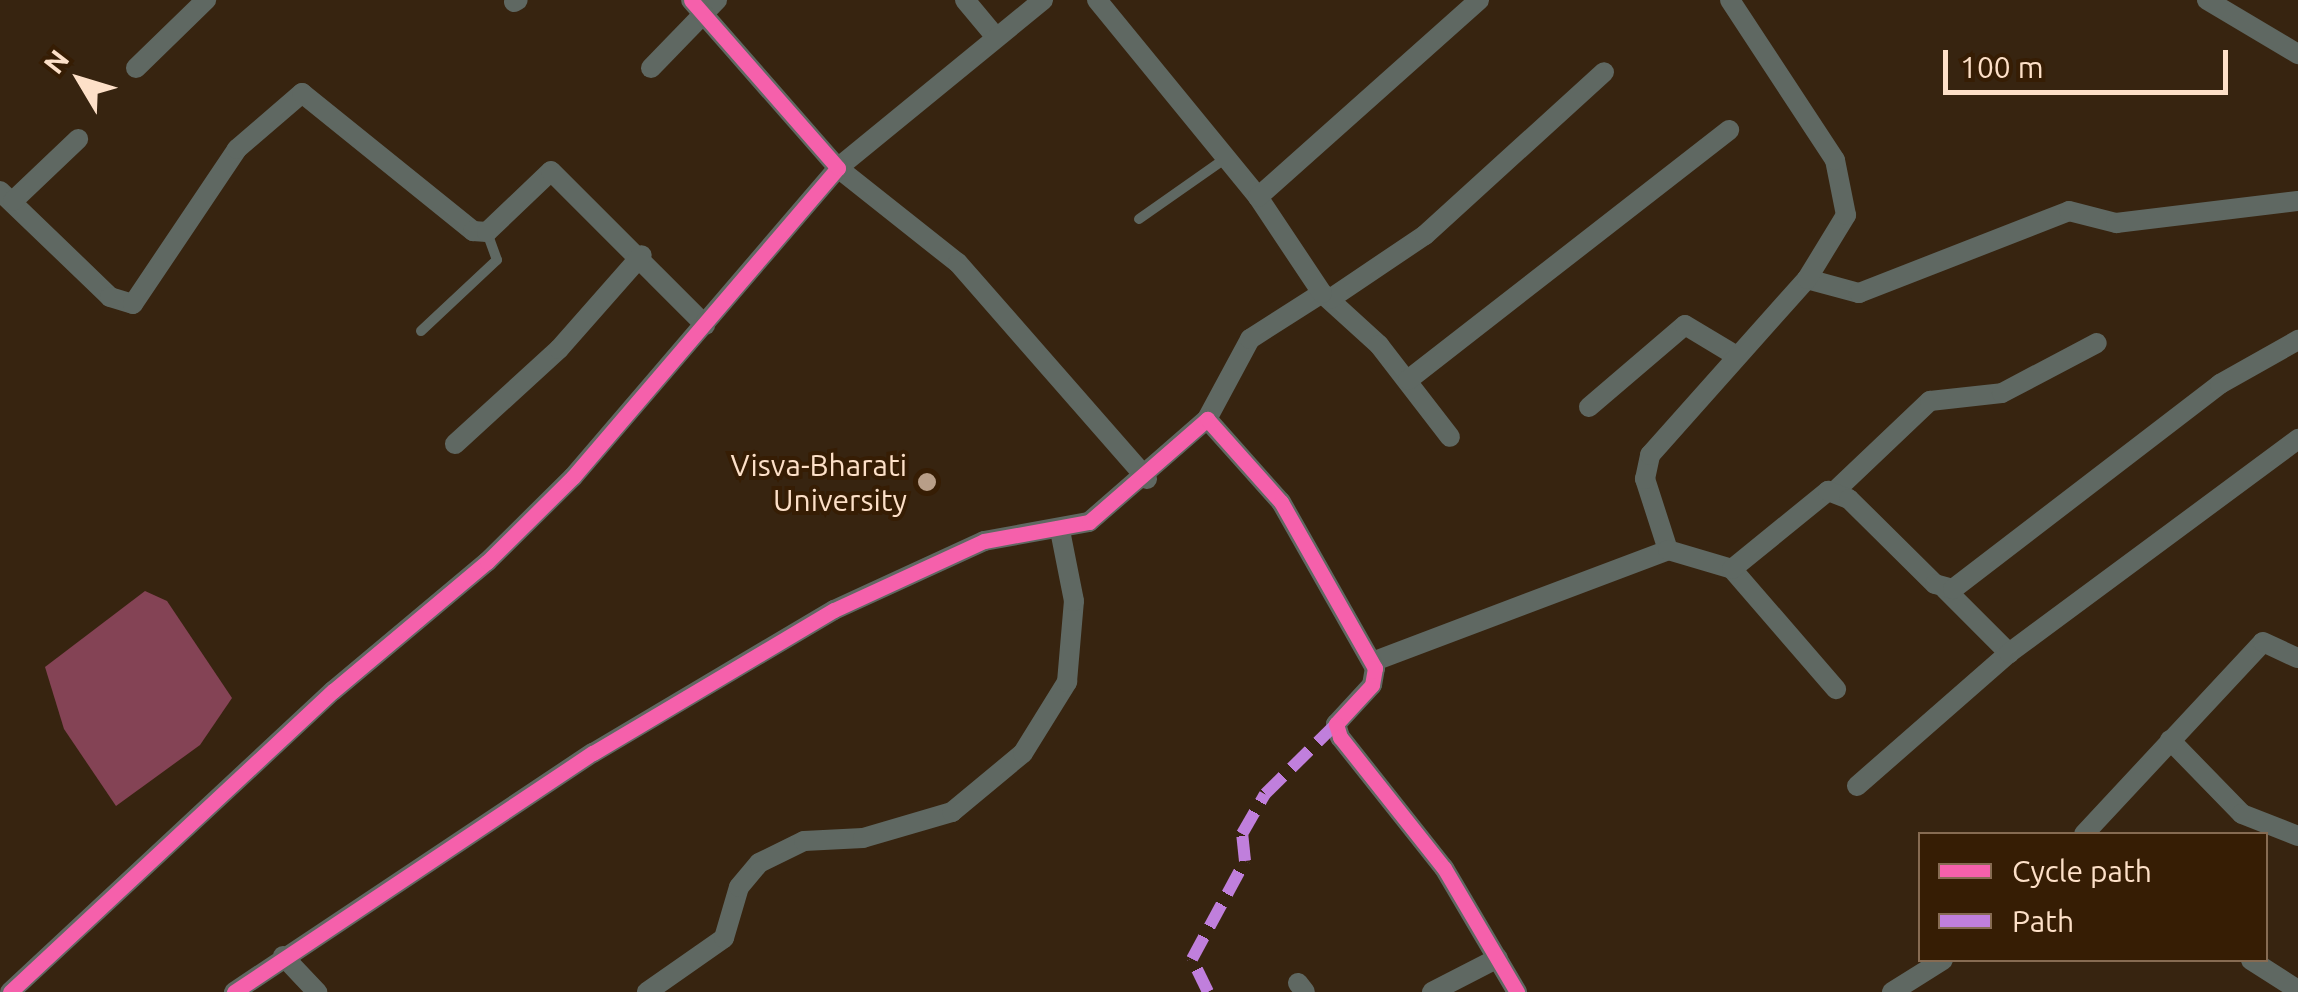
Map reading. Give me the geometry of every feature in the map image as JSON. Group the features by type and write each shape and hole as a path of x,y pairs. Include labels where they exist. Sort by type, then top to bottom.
{"street":[{"path":"136,68 206,0"},
{"path":"965,0 995,36"},
{"path":"10,992 333,690 487,562 705,325 838,168 995,36 1044,0"},
{"path":"1097,0 1258,197 1326,296 1408,380 1450,437"},
{"path":"1258,197 1479,0"},
{"path":"1668,550 1645,467 1735,355 1807,279 1841,228 1844,178 1730,0"},
{"path":"2207,0 2298,54"},
{"path":"652,68 704,4 838,168 958,263 1147,479"},
{"path":"234,992 593,752 834,610 984,541 1089,522 1147,479 1207,419 1250,339 1425,235 1604,72"},
{"path":"78,139 7,196 110,297 133,304 237,149 302,92 460,224 487,232 551,171 642,255 705,325"},
{"path":"1408,380 1729,130"},
{"path":"1807,279 1860,293 2069,211 2116,224 2298,201"},
{"path":"456,444 559,349 642,255"},
{"path":"1589,407 1686,324 1735,355"},
{"path":"1945,589 1964,584 2220,384 2298,340"},
{"path":"1732,569 1818,494 1834,491 1930,400 2002,392 2098,343"},
{"path":"1207,419 1281,502 1372,662 1377,675 1341,716 1340,738 1444,868 1517,992"},
{"path":"1857,786 2009,653 2298,438"},
{"path":"1834,491 1945,589 2009,653"},
{"path":"647,992 724,938 739,886 759,863 804,841 862,838 952,812 1022,753 1067,682 1074,601 1060,530"},
{"path":"1372,662 1668,550 1732,569 1836,689"},
{"path":"2086,832 2263,642 2298,658"},
{"path":"2170,740 2242,814 2298,836"},
{"path":"283,956 317,992"},
{"path":"1432,992 1498,958"},
{"path":"1892,992 1940,962"},
{"path":"2253,962 2298,990"}],"lane":[{"path":"1139,219 1226,158"},
{"path":"421,331 498,260 487,232"}],"shaded area":[{"path":"145,591 167,601 232,698 200,745 116,806 64,729 45,667"}],"marked path":[{"path":"1208,992 1192,959 1245,861 1242,834 1265,794 1336,724"}],"cycle path":[{"path":"10,992 333,691 487,562 573,477 838,168 691,0"},
{"path":"234,992 593,753 834,610 984,541 1089,522 1207,419 1281,502 1375,668 1372,685 1336,724 1340,737 1444,868 1517,992"}],"place":[{"name":"Visva-Bharati University","path":"927,482"}]}
